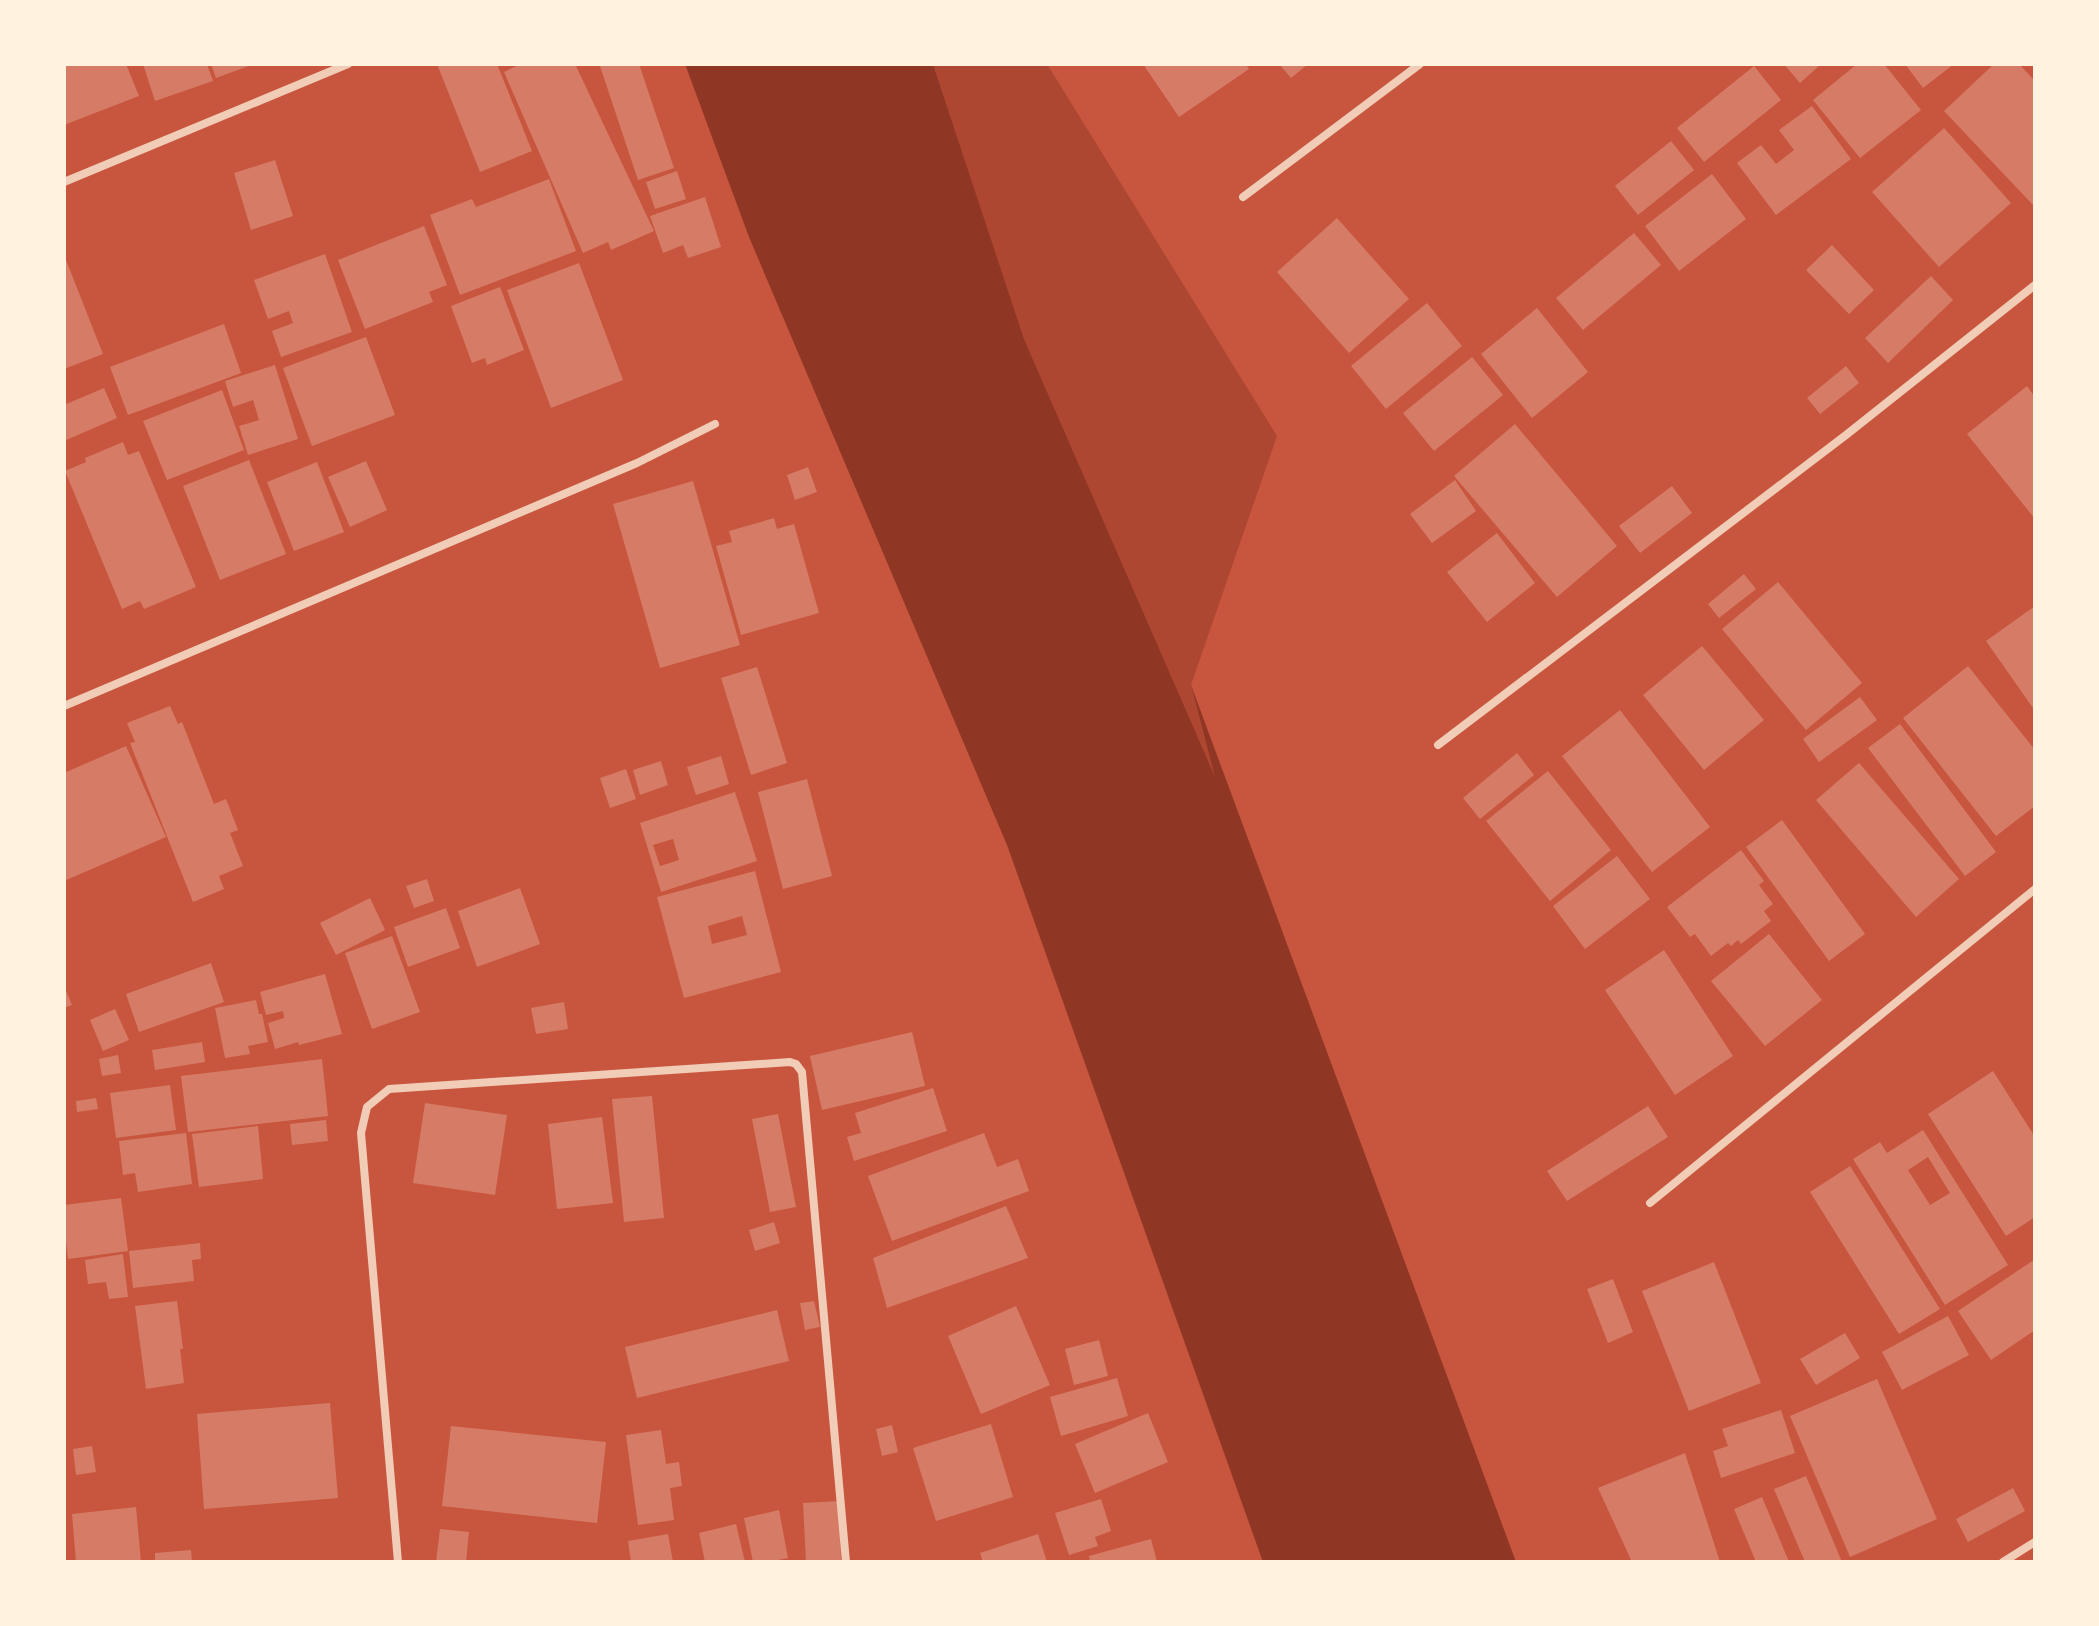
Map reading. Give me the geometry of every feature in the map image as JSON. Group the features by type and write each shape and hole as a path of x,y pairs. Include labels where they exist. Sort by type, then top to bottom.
{"street":[{"path":"64,182 348,64"},
{"path":"1243,197 1420,64"},
{"path":"1438,745 1846,435 2035,285"},
{"path":"64,706 637,463 715,424"},
{"path":"1650,1203 2035,889"},
{"path":"398,1562 361,1133 367,1107 389,1089 790,1062 802,1072 846,1562"},
{"path":"2003,1562 2035,1542"}],"shaded area":[{"path":"685,64 933,64 1024,339 1215,777 1191,685 1516,1562 1263,1562 1007,845 749,237"},
{"path":"933,64 1047,64 1277,436 1191,685 1217,784 1024,339"}],"building":[{"path":"64,64 126,64 139,96 64,125"},
{"path":"143,64 207,64 213,81 155,101"},
{"path":"211,64 254,64 216,78"},
{"path":"437,64 497,64 532,151 480,172"},
{"path":"521,64 575,64 654,231 611,250 608,242 583,253 504,72"},
{"path":"639,64 674,168 638,180 600,66"},
{"path":"1143,64 1246,64 1249,69 1179,117"},
{"path":"1279,64 1308,64 1291,78"},
{"path":"1784,64 1821,64 1800,83"},
{"path":"1857,64 1884,64 1921,110 1860,158 1813,100"},
{"path":"1905,64 1954,64 1923,88"},
{"path":"1994,64 2019,64 2035,81 2033,205 1944,111"},
{"path":"1754,66 1781,100 1704,162 1677,128"},
{"path":"1812,106 1851,159 1776,215 1737,163 1761,145 1776,164 1794,150 1779,130"},
{"path":"1944,128 2011,203 1939,267 1872,192"},
{"path":"1671,141 1694,170 1638,215 1615,186"},
{"path":"275,160 293,216 251,230 234,173"},
{"path":"677,171 686,199 655,209 646,182"},
{"path":"1712,174 1746,219 1679,271 1645,226"},
{"path":"549,179 576,251 460,295 430,215 472,199 476,207"},
{"path":"705,197 721,247 688,258 683,245 663,253 650,216"},
{"path":"1337,218 1409,299 1349,353 1277,272"},
{"path":"424,226 447,285 429,292 433,302 365,329 338,260"},
{"path":"1634,233 1661,265 1583,330 1556,298"},
{"path":"1832,245 1874,290 1849,314 1806,270"},
{"path":"325,254 352,332 281,357 272,331 293,323 289,311 268,319 254,280"},
{"path":"64,255 103,354 64,369"},
{"path":"579,263 623,380 551,408 507,290"},
{"path":"1931,276 1953,300 1888,363 1865,338"},
{"path":"500,287 524,350 487,365 485,358 472,363 451,306"},
{"path":"1427,303 1462,346 1386,409 1351,366"},
{"path":"1537,308 1588,372 1532,418 1481,354"},
{"path":"224,324 241,373 128,415 110,367"},
{"path":"366,337 395,415 312,446 283,368"},
{"path":"1472,357 1503,395 1434,451 1403,413"},
{"path":"275,365 298,439 248,455 239,426 259,420 253,400 233,407 225,381"},
{"path":"1846,366 1859,383 1820,414 1807,398"},
{"path":"2027,386 2035,397 2035,519 1967,434"},
{"path":"104,388 117,418 64,441 64,405"},
{"path":"222,390 244,450 167,480 143,421"},
{"path":"1515,424 1617,546 1557,597 1454,476"},
{"path":"123,442 128,455 139,451 196,587 144,609 140,601 122,609 65,471 86,462 85,458"},
{"path":"249,460 286,554 220,580 183,486"},
{"path":"366,461 387,510 350,527 328,477"},
{"path":"317,462 344,532 294,551 267,482"},
{"path":"808,467 817,492 795,500 787,475"},
{"path":"1455,480 1476,511 1432,543 1410,514"},
{"path":"693,481 740,645 660,668 613,504"},
{"path":"1672,486 1692,513 1640,553 1619,526"},
{"path":"774,518 777,529 794,524 819,613 741,635 716,546 732,542 729,531"},
{"path":"1497,533 1535,583 1487,622 1447,572"},
{"path":"1744,574 1756,589 1719,618 1708,604"},
{"path":"1778,582 1862,683 1806,730 1722,629"},
{"path":"2035,606 2035,711 1986,641"},
{"path":"1702,646 1764,720 1704,770 1643,695"},
{"path":"1968,666 2035,750 2035,806 1996,836 1903,718"},
{"path":"757,667 787,763 751,775 721,678"},
{"path":"1860,697 1877,720 1819,762 1803,739"},
{"path":"170,706 178,724 182,722 214,804 226,799 238,830 230,833 243,866 219,876 224,889 193,902 130,743 135,742 127,723"},
{"path":"1620,710 1710,827 1652,872 1562,756"},
{"path":"1900,724 1996,852 1965,876 1868,748"},
{"path":"126,746 166,837 64,881 64,773"},
{"path":"1517,753 1534,775 1480,819 1463,798"},
{"path":"721,756 729,784 696,795 687,767"},
{"path":"661,761 668,785 640,795 633,770"},
{"path":"1859,763 1959,879 1916,917 1816,800"},
{"path":"626,769 636,799 610,808 600,778"},
{"path":"1548,771 1611,850 1550,901 1486,821"},
{"path":"807,779 832,876 783,889 758,792"},
{"path":"735,792 757,861 661,892 640,823","holes":["673,839 679,860 660,866 653,845"]},
{"path":"1782,820 1865,934 1829,961 1746,847"},
{"path":"1741,850 1764,881 1759,885 1773,904 1764,911 1771,921 1741,944 1738,940 1731,946 1728,943 1711,956 1695,934 1690,937 1667,907"},
{"path":"1617,856 1650,899 1585,949 1553,906"},
{"path":"755,871 781,972 684,998 657,897","holes":["742,916 747,935 712,944 708,926"]},
{"path":"427,879 434,901 414,908 406,886"},
{"path":"520,888 540,944 477,967 458,911"},
{"path":"370,898 385,930 336,955 320,923"},
{"path":"446,908 460,948 408,967 394,927"},
{"path":"1769,934 1822,1000 1765,1046 1711,981"},
{"path":"392,936 420,1012 372,1029 345,953"},
{"path":"1664,950 1733,1056 1675,1095 1605,990"},
{"path":"211,963 224,1002 139,1032 126,994"},
{"path":"325,974 342,1034 275,1049 268,1023 284,1018 283,1011 266,1015 260,992"},
{"path":"64,986 72,1005 64,1008"},
{"path":"256,1000 268,1042 248,1046 250,1054 225,1058 215,1008"},
{"path":"564,1002 568,1029 536,1034 531,1008"},
{"path":"115,1009 129,1040 103,1051 90,1020"},
{"path":"912,1032 925,1086 822,1110 810,1056"},
{"path":"202,1042 205,1062 155,1070 152,1050"},
{"path":"118,1055 121,1073 102,1076 99,1059"},
{"path":"322,1059 328,1116 188,1132 181,1076"},
{"path":"1993,1071 2035,1137 2035,1217 2006,1236 1928,1114"},
{"path":"170,1085 176,1130 116,1138 110,1093"},
{"path":"933,1088 947,1131 854,1161 847,1137 861,1133 855,1113"},
{"path":"652,1096 664,1218 624,1222 612,1099"},
{"path":"96,1098 98,1109 77,1112 76,1101"},
{"path":"425,1103 507,1115 495,1195 413,1183"},
{"path":"1648,1106 1668,1137 1567,1201 1547,1171"},
{"path":"778,1114 796,1207 770,1212 752,1119"},
{"path":"602,1117 613,1203 557,1209 548,1124"},
{"path":"326,1120 328,1141 292,1145 290,1124"},
{"path":"258,1126 263,1179 199,1187 192,1134"},
{"path":"1923,1130 2008,1265 1945,1305 1853,1159 1880,1142 1887,1153","holes":["1928,1157 1950,1193 1930,1205 1908,1170"]},
{"path":"186,1133 192,1184 138,1192 135,1173 123,1175 119,1141"},
{"path":"984,1133 997,1167 1018,1159 1029,1191 892,1241 868,1176"},
{"path":"1850,1166 1940,1309 1899,1334 1810,1192"},
{"path":"121,1198 128,1251 68,1259 64,1205"},
{"path":"1006,1206 1028,1258 887,1308 873,1258"},
{"path":"774,1222 780,1243 755,1251 749,1230"},
{"path":"200,1243 201,1259 192,1260 194,1281 133,1288 129,1251"},
{"path":"123,1254 128,1297 109,1299 106,1282 88,1284 85,1260"},
{"path":"2035,1259 2035,1330 1991,1360 1958,1311"},
{"path":"1714,1262 1761,1383 1689,1411 1642,1291"},
{"path":"1613,1279 1633,1332 1608,1343 1587,1289"},
{"path":"177,1301 184,1383 146,1389 135,1306"},
{"path":"814,1301 820,1327 805,1330 800,1303"},
{"path":"1016,1306 1050,1385 981,1414 948,1336"},
{"path":"777,1310 789,1361 637,1398 625,1347"},
{"path":"1948,1316 1969,1355 1902,1390 1882,1352"},
{"path":"1845,1333 1860,1358 1816,1385 1800,1359"},
{"path":"1099,1340 1108,1376 1074,1385 1065,1349"},
{"path":"1117,1378 1128,1416 1061,1436 1050,1397"},
{"path":"1877,1379 1937,1519 1850,1557 1790,1416"},
{"path":"330,1403 338,1498 204,1509 197,1414"},
{"path":"1781,1410 1795,1453 1721,1478 1713,1451 1728,1446 1722,1429"},
{"path":"1148,1413 1168,1462 1095,1493 1075,1444"},
{"path":"991,1424 1013,1497 936,1521 913,1448"},
{"path":"892,1425 898,1452 882,1456 876,1429"},
{"path":"451,1426 606,1442 597,1523 442,1506"},
{"path":"661,1430 666,1464 679,1462 682,1486 670,1488 674,1520 638,1525 626,1435"},
{"path":"92,1446 96,1472 76,1475 73,1449"},
{"path":"1685,1453 1720,1562 1632,1562 1598,1488"},
{"path":"1806,1476 1842,1562 1805,1562 1774,1489"},
{"path":"2013,1488 2025,1511 1968,1542 1956,1519"},
{"path":"1762,1497 1789,1562 1756,1562 1734,1509"},
{"path":"1101,1499 1111,1531 1095,1537 1098,1546 1069,1555 1055,1513"},
{"path":"839,1501 841,1562 806,1562 803,1503"},
{"path":"136,1507 141,1562 76,1562 72,1514"},
{"path":"779,1510 788,1558 753,1562 744,1518"},
{"path":"736,1524 745,1562 705,1562 699,1533"},
{"path":"440,1529 469,1532 466,1562 436,1562"},
{"path":"668,1534 673,1562 631,1562 628,1541"},
{"path":"1038,1534 1047,1562 983,1562 980,1553"},
{"path":"1151,1539 1157,1562 1090,1562 1089,1556"},
{"path":"191,1550 192,1562 155,1562 155,1553"}]}
